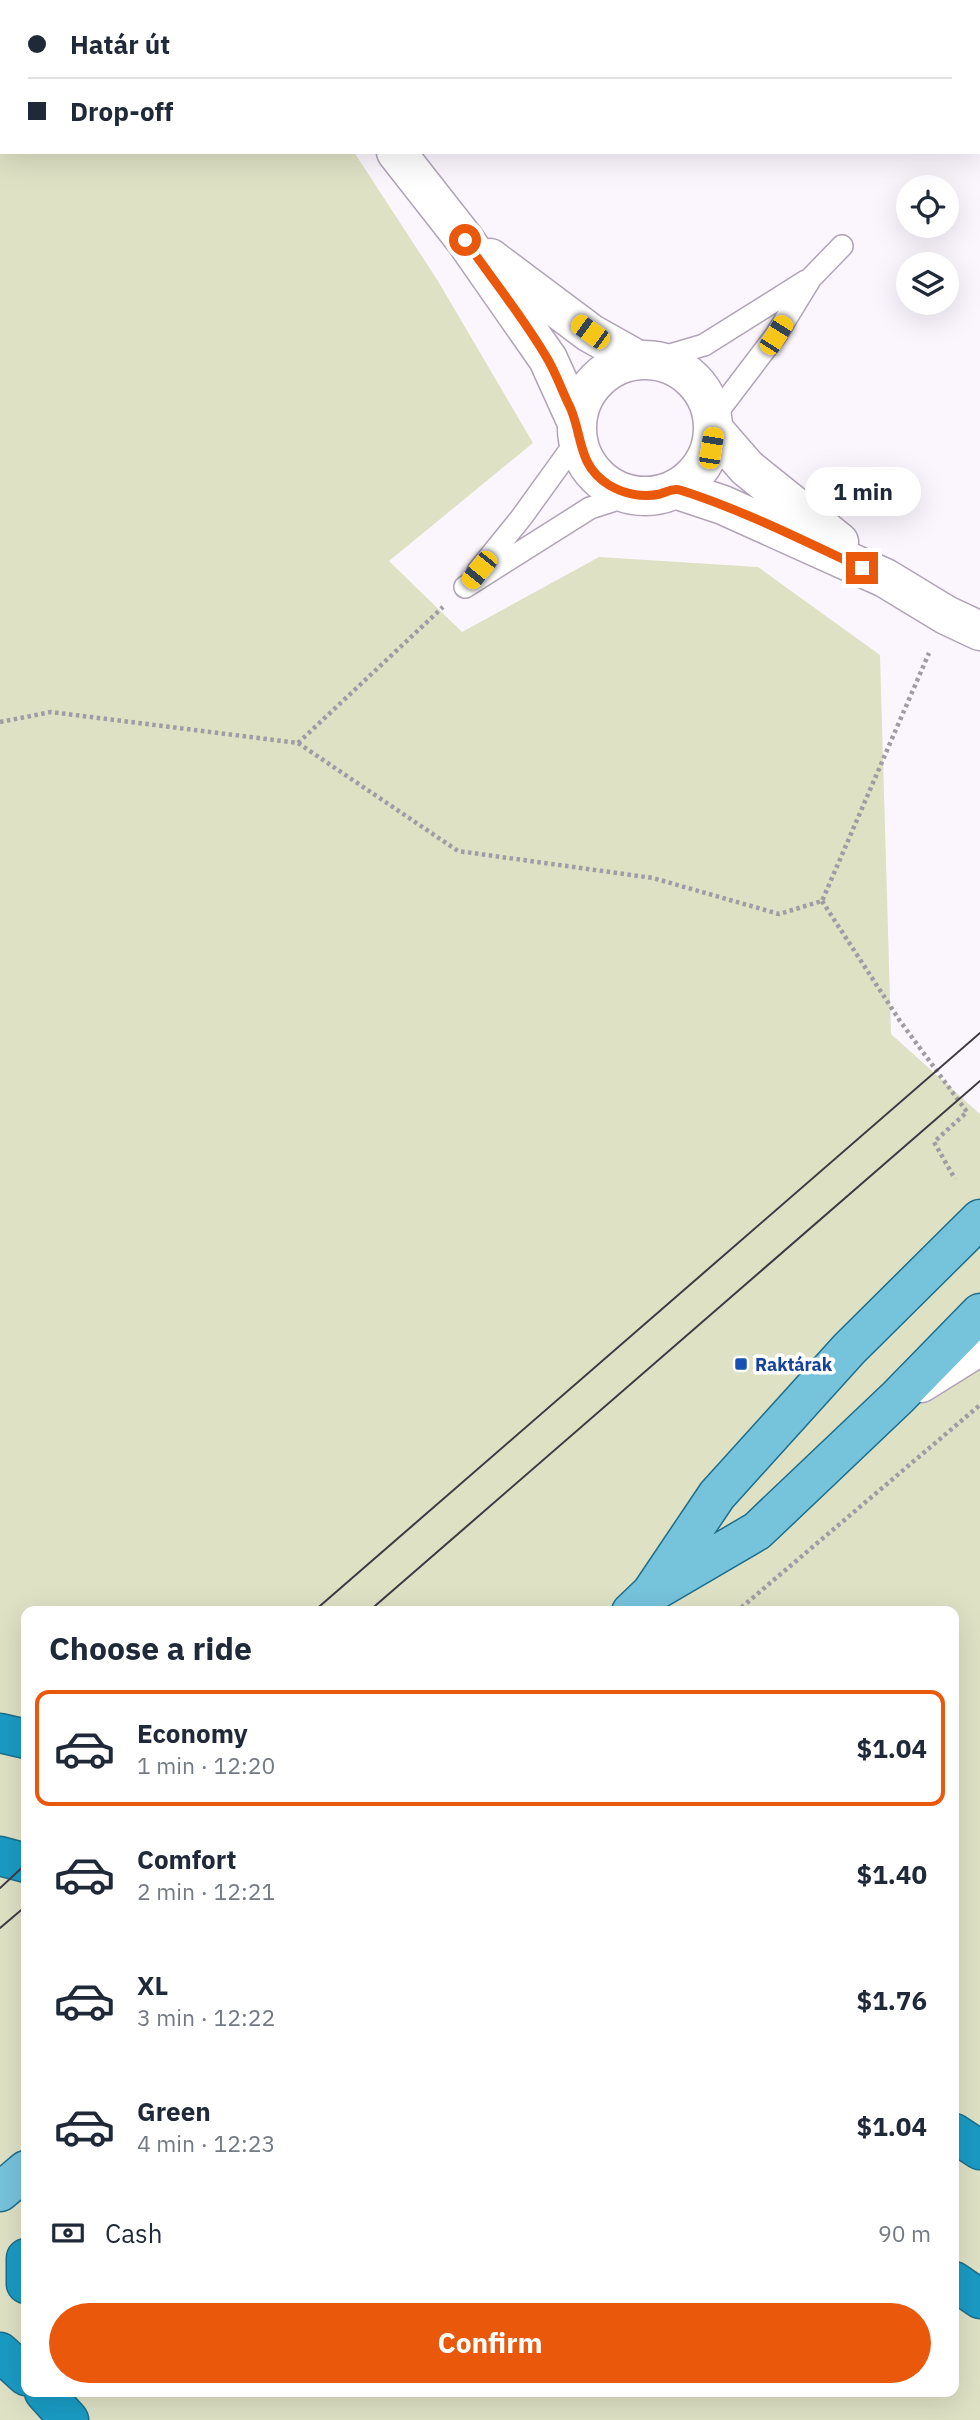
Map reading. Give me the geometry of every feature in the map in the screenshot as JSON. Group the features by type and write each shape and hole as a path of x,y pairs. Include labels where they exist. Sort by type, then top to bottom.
{"highway":[{"path":"0,1733 21,1738"},
{"path":"0,1856 21,1862"},
{"path":"959,2136 980,2150"},
{"path":"959,2285 980,2300"},
{"path":"0,2352 21,2371"}],"main road":[{"path":"641,1602 717,1495 849,1349 980,1219"},
{"path":"641,1602 757,1531 980,1314"},
{"path":"0,2192 21,2174"}],"street":[{"path":"398,154 465,240 548,359 578,431 584,457 594,473 609,485 626,493 660,492 723,505 885,578 946,615 980,631"},
{"path":"465,240 590,332 645,360 674,366 693,379 706,397 713,424 711,448 703,465 691,479 660,492"},
{"path":"578,431 581,405 590,388 603,374 620,365 645,360"},
{"path":"713,424 747,468 885,578"},
{"path":"898,1396 980,1346"}],"lane":[{"path":"713,424 776,335 811,278 842,246"},
{"path":"645,360 704,345 811,278"},
{"path":"465,587 521,519 578,431"},
{"path":"465,587 590,508 615,500 660,492"}],"path":[{"path":"298,743 465,587"},
{"path":"0,722 51,712 298,743 458,851 653,878 779,914 821,901 946,615"},
{"path":"821,901 900,1021 967,1112 934,1142 956,1179"},
{"path":"743,1606 980,1405"}],"green space":[{"path":"0,154 355,154 438,281 533,443 389,561 462,632 599,557 758,567 880,655 891,1034 980,1114 980,2420 0,2420"}],"tram line":[{"path":"320,1606 980,1033"},
{"path":"375,1606 980,1081"},
{"path":"0,1888 21,1869"},
{"path":"0,1928 21,1910"}],"place":[{"name":"Raktárak","path":"741,1364"}],"route":[{"path":"465,240 548,359 577,423 578,439 584,457 594,473 609,485 626,493 645,496 675,489 723,505 862,568"}]}
